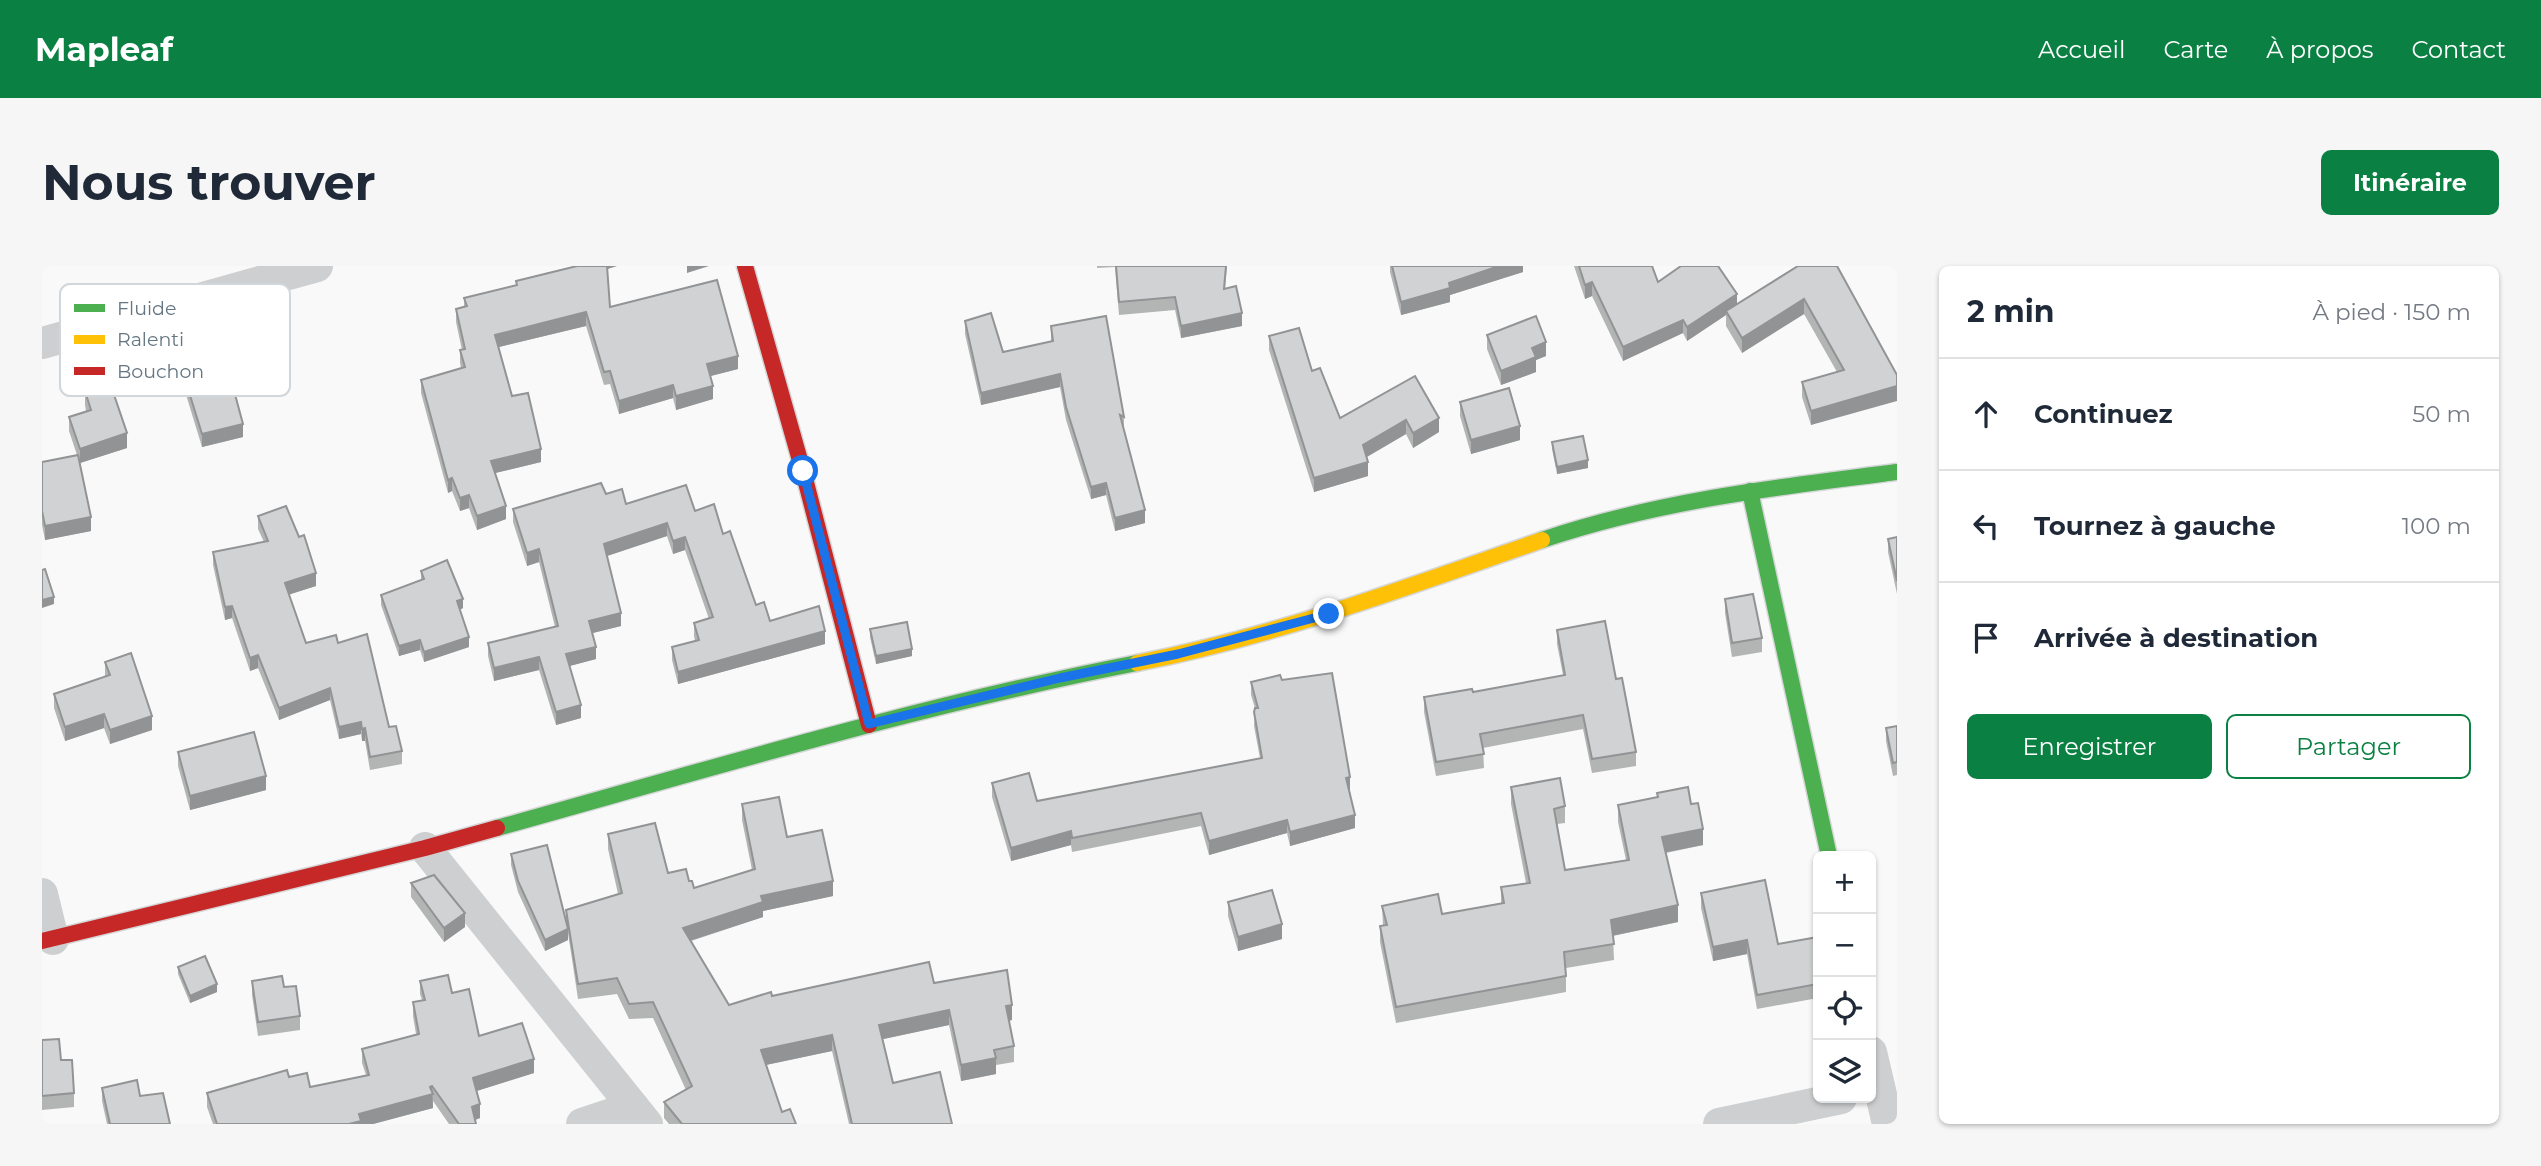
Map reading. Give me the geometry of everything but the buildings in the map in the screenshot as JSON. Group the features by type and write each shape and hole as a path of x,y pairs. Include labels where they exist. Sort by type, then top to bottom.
{"street":[{"path":"253,284 317,266"},
{"path":"745,266 803,471 869,724"},
{"path":"42,343 60,338"},
{"path":"42,894 47,940 425,848 869,724 1256,635 1329,614 1578,528 1645,509 1750,491 1897,472"},
{"path":"1750,491 1828,851"},
{"path":"425,848 640,1116"},
{"path":"1876,1069 1888,1124"},
{"path":"1719,1124 1817,1103"},
{"path":"582,1124 640,1116"}],"traffic: fast":[{"path":"1542,540 1585,526 1673,505 1897,472"},
{"path":"1750,491 1828,851"},
{"path":"497,828 895,718 1137,663"}],"traffic: slow":[{"path":"1137,663 1291,625 1542,540"}],"traffic: jam":[{"path":"745,266 803,471 869,725"},
{"path":"42,941 497,828"}],"route":[{"path":"803,471 869,724 1060,678 1178,654 1329,614"}]}
